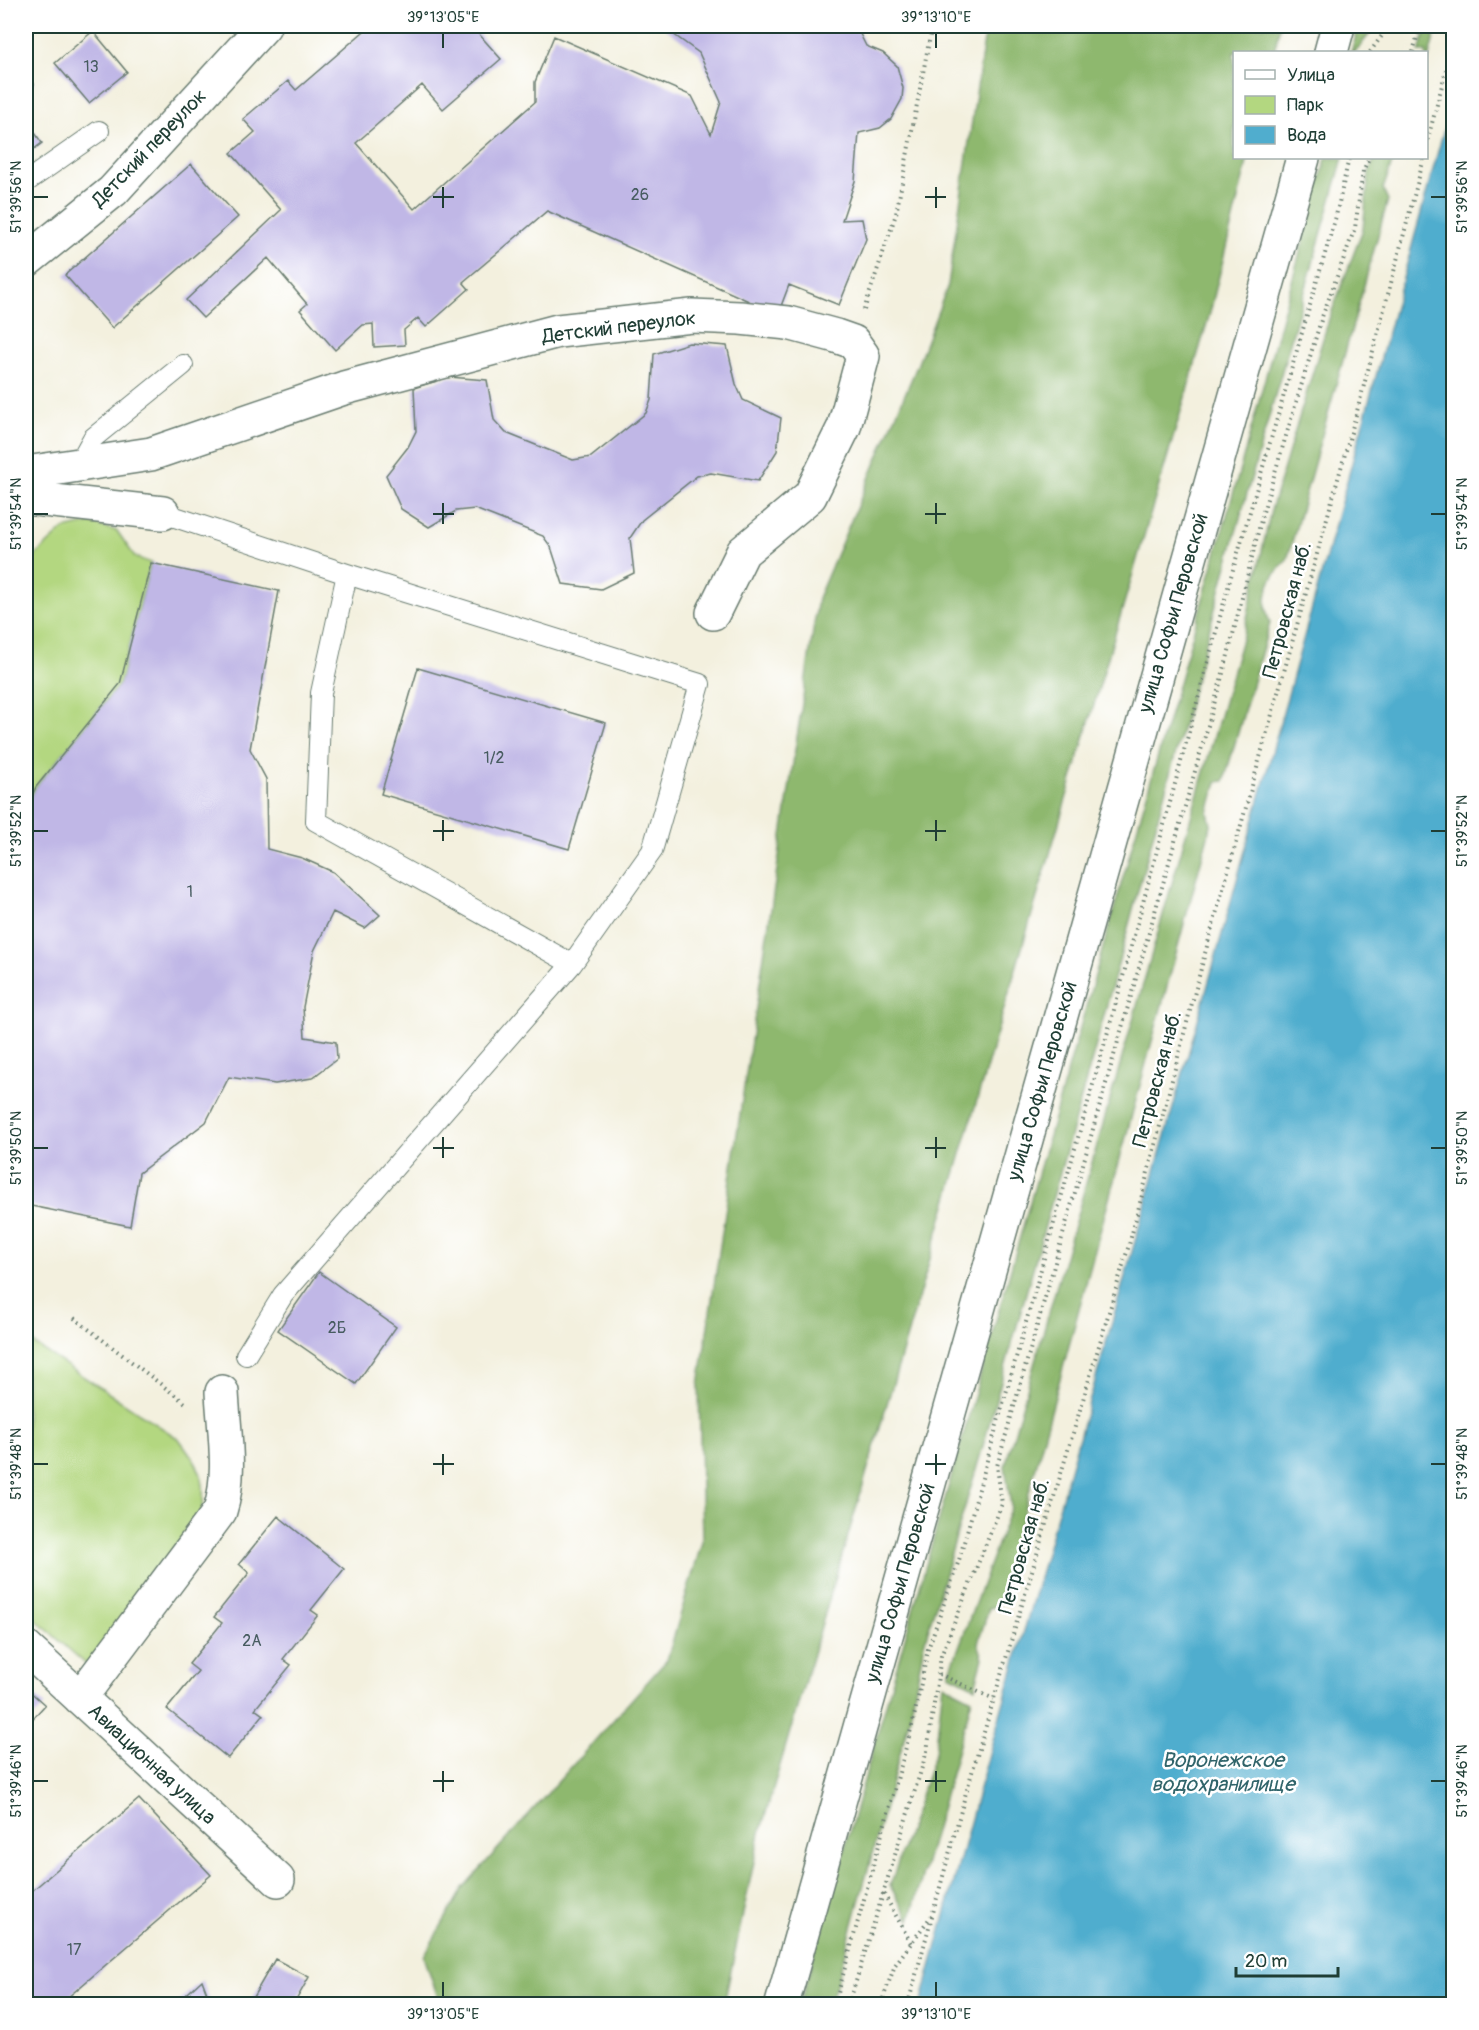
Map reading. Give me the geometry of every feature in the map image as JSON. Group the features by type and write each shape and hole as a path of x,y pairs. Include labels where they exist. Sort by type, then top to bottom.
{"street":[{"name":"Детский переулок","path":"26,261 113,191 264,26"},
{"path":"1331,51 1338,26"},
{"name":"улица Софьи Перовской","path":"782,2004 1303,159"},
{"name":"Детский переулок","path":"26,473 151,454 344,388 558,331 692,316 731,317 788,324 853,342"},
{"path":"713,613 743,552 810,496 844,427 863,356 853,342"},
{"path":"26,498 163,513"},
{"path":"80,1698 220,1511 225,1495 222,1392"},
{"name":"Авиационная улица","path":"26,1648 278,1880"}],"lane":[{"path":"26,182 99,131"},
{"path":"78,465 93,438 183,364"},
{"path":"163,513 347,574 700,684 652,851 572,964 283,1295 246,1355"},
{"path":"347,574 321,693 315,821 572,964"}],"path":[{"path":"853,342 896,214 932,26"},
{"path":"1371,51 1389,26"},
{"path":"1413,51 1420,26"},
{"path":"1428,138 1454,40"},
{"path":"835,2004 914,1722 928,1649 959,1560 1114,1010 1230,580 1336,216 1349,159"},
{"path":"849,2004 927,1751 942,1656 1002,1504 997,1466 1227,659 1263,512 1322,317 1355,228 1363,171 1369,159"},
{"name":"Петровская наб.","path":"908,2004 994,1699 1129,1245 1201,968 1356,416 1424,159"},
{"path":"74,1318 224,1432"},
{"path":"939,1674 994,1699"},
{"path":"884,1893 911,1943"},
{"path":"881,2004 895,1965 933,1912"}],"green space":[{"path":"986,26 1280,26 1274,51 1233,51 1233,159 1248,159 1210,313 760,1833 724,2004 440,2004 424,1956 463,1888 667,1660 702,1542 699,1385 818,598 917,366 948,285"},
{"path":"1359,26 1376,26 1356,51 1351,51"},
{"path":"1427,26 1437,26 1428,60 1428,51 1419,51"},
{"path":"1326,159 1343,159 1234,539 1096,1045 981,1453 924,1644 910,1717 836,1985 829,2004 800,2004 1237,480"},
{"path":"1375,159 1394,159 1383,189 1388,200 1287,560 1275,574 1268,589 1266,605 1270,623 1224,781 1217,782 1208,812 1211,825 998,1606 989,1608 978,1643 983,1658 975,1687 949,1674 1011,1507 1005,1466 1244,632 1271,510 1329,319 1363,229 1369,172"},
{"path":"90,523 117,531 135,557 151,563 120,684 36,787 26,809 26,564 64,529"},
{"path":"26,1332 35,1345 179,1439 192,1457 203,1482 201,1514 89,1667 26,1611"},
{"path":"943,1684 972,1699 910,1920 890,1886 935,1753"}],"water":[{"name":"Воронежское водохранилище","path":"1453,97 1453,2004 921,2004 979,1789 1207,988"}],"building":[{"path":"370,26 487,26 478,33 501,59 443,109 422,85 356,143 414,209 535,102 535,82 554,36 692,96 711,134 721,102 699,53 662,26 856,26 866,46 883,53 897,66 903,88 902,99 891,119 880,128 859,133 855,181 842,220 862,219 866,239 839,305 789,285 778,314 547,211 463,282 469,289 426,327 418,318 404,330 405,345 374,347 373,324 363,325 335,350 300,310 307,304 268,258 203,318 186,300 281,210 231,153 255,132 243,119 288,81 296,90"},
{"path":"93,31 127,72 89,103 55,63"},
{"path":"26,72 34,84 26,89"},
{"path":"26,120 42,143 26,155"},
{"path":"191,164 238,217 112,328 65,275"},
{"path":"689,343 727,346 736,384 743,400 781,418 777,451 758,481 711,473 697,476 642,520 630,538 634,573 601,589 563,584 551,547 543,536 475,509 456,511 429,527 401,509 386,475 408,447 416,431 414,388 449,377 487,380 494,420 506,433 573,460 591,457 646,413 651,400 654,354"},
{"path":"151,563 279,591 250,749 266,779 267,849 302,858 333,872 380,915 365,928 333,912 314,951 303,1007 305,1037 336,1042 337,1059 312,1078 275,1084 229,1077 206,1122 139,1173 130,1226 26,1205 26,809 36,787 120,684"},
{"path":"418,668 606,723 569,849 381,794"},
{"path":"319,1272 396,1327 356,1384 278,1330"},
{"path":"278,1516 344,1569 311,1610 318,1615 283,1659 291,1665 255,1709 263,1715 228,1758 167,1709 198,1671 189,1664 222,1623 214,1617 249,1573 239,1564"},
{"path":"26,1688 45,1705 26,1726"},
{"path":"139,1799 211,1875 60,2004 26,2004 26,1896"},
{"path":"275,1959 309,1977 294,2004 249,2004"},
{"path":"202,1980 211,2004 176,2004"}]}
